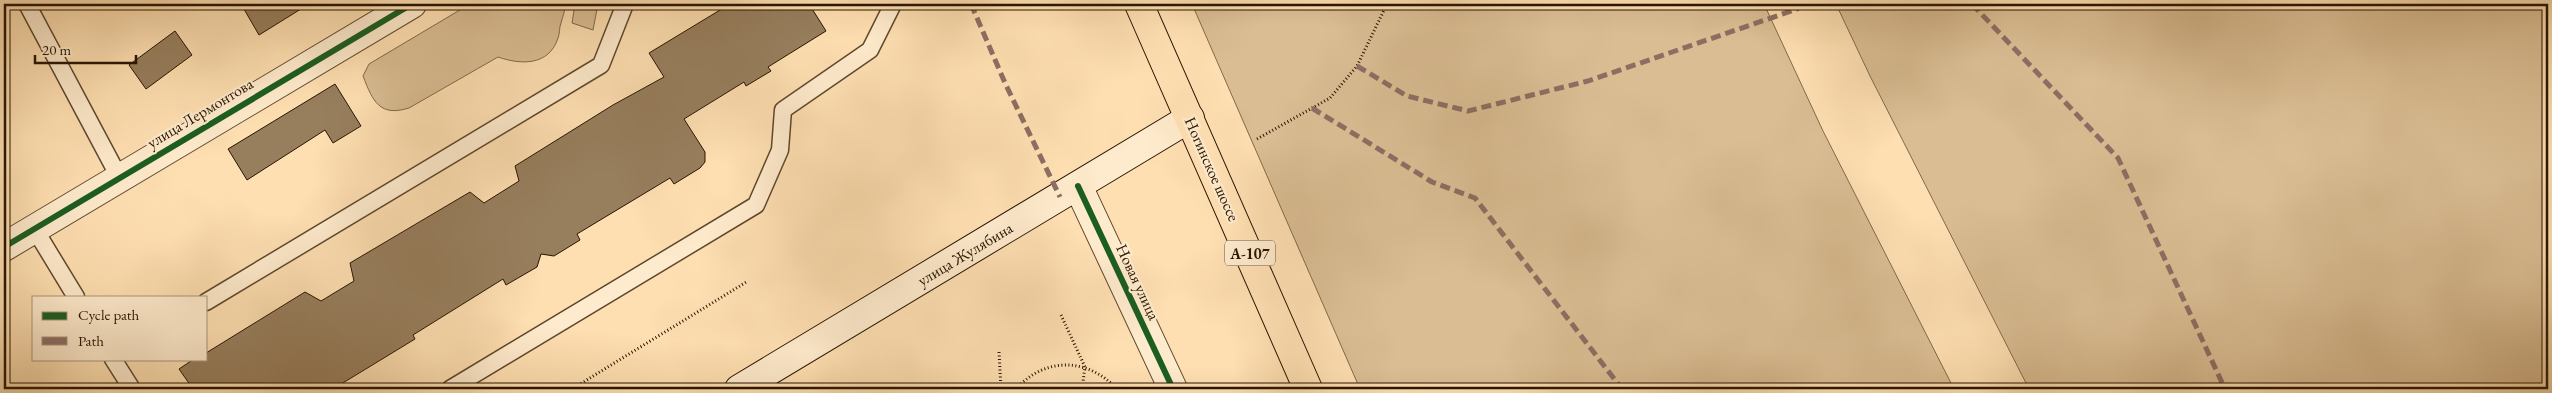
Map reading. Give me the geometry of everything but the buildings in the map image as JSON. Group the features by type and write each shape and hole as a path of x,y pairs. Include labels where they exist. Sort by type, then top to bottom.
{"highway":[{"name":"Ногинское шоссе","path":"1139,4 1308,389"}],"street":[{"name":"улица Лермонтова","path":"4,247 412,4"},
{"name":"улица Жулябина","path":"738,389 1190,118"},
{"name":"Новая улица","path":"1078,186 1173,389"}],"lane":[{"path":"27,4 119,177"},
{"path":"208,301 601,65 625,4"},
{"path":"450,389 756,205 780,150 783,110 870,50 893,4"},
{"path":"34,228 75,296"},
{"path":"114,360 132,389"}],"path":[{"path":"1257,139 1330,98 1357,66 1387,4"},
{"path":"572,389 748,281"},
{"path":"1061,315 1085,367 1082,389"},
{"path":"999,352 1001,389"},
{"path":"1016,389 1029,378 1051,366 1062,363 1085,367 1110,382 1117,389"}],"shaded area":[{"path":"470,4 565,4 558,38 554,47 541,58 525,62 498,57 409,108 391,110 384,109 379,105 370,93 363,76 369,64"},
{"path":"575,4 598,4 593,30 572,23"},
{"path":"1192,4 1764,4 1823,131 1954,389 1360,389"},
{"path":"1836,4 2548,4 2548,389 2029,389 1870,76"}],"marked path":[{"path":"971,4 1005,83 1060,197"},
{"path":"1357,66 1407,96 1468,111 1588,81 1797,9 1805,4"},
{"path":"1972,4 2118,158 2225,389"},
{"path":"1312,108 1432,182 1475,198 1622,389"}],"cycle path":[{"path":"4,247 412,4"},
{"path":"1078,186 1173,389"}]}
